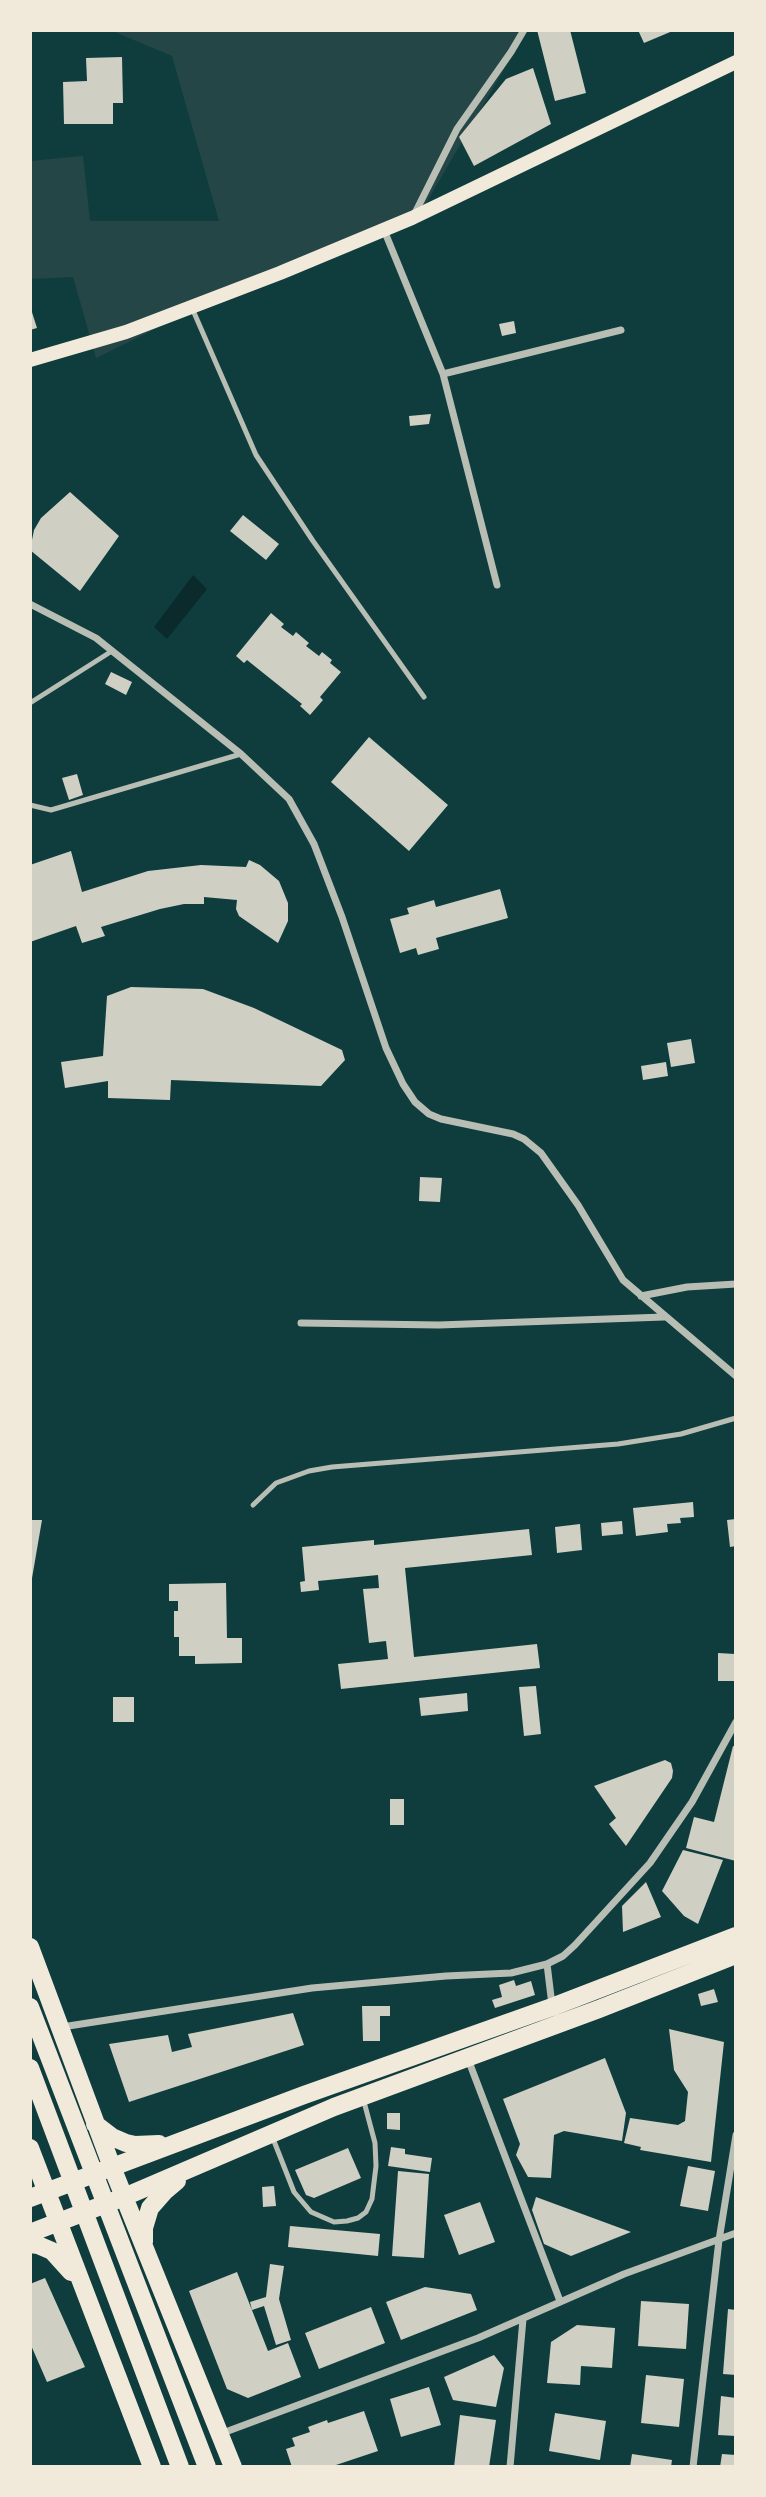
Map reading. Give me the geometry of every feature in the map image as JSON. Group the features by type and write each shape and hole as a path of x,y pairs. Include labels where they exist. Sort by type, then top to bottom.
{"highway":[{"path":"37,2195 552,2007 736,1936"},
{"path":"30,1947 95,2124 233,2467"},
{"path":"30,2233 124,2197 363,2096 736,1955"},
{"path":"30,2007 207,2467"},
{"path":"30,2110 47,2112 61,2104 66,2097 74,2067"},
{"path":"30,2068 180,2467"},
{"path":"95,2124 117,2140 135,2145 180,2141"},
{"path":"30,2148 37,2195 58,2224 149,2466"},
{"path":"147,2257 144,2228 150,2208 191,2169"},
{"path":"30,2245 38,2245 52,2251 68,2267 84,2291"},
{"path":"93,2313 94,2289 99,2274 118,2262 137,2266 159,2287"}],"main road":[{"path":"30,360 127,332 192,308 412,218 736,62"}],"street":[{"path":"412,218 457,129 524,30"},
{"path":"384,229 443,374 497,585"},
{"path":"443,374 621,330"},
{"path":"30,604 77,627 113,651 241,754 289,799 314,844 342,917 386,1048 415,1102 429,1114 441,1119 513,1134 541,1153 578,1205 623,1280 736,1376"},
{"path":"641,1296 687,1287 736,1284"},
{"path":"300,1323 439,1325 665,1317"},
{"path":"60,2028 289,1991 446,1976 511,1973 547,1964 563,1956 575,1945 650,1863 692,1802 736,1722"},
{"path":"547,1964 552,2007 558,2024"},
{"path":"468,2057 560,2301"},
{"path":"693,2467 719,2240 736,2135"},
{"path":"219,2434 478,2339 649,2264 736,2233"},
{"path":"510,2467 523,2319"}],"lane":[{"path":"192,308 256,455 313,541 424,697"},
{"path":"30,703 113,651"},
{"path":"30,804 51,810 241,754"},
{"path":"253,1505 276,1483 309,1471 331,1467 618,1444 681,1434 736,1418"},
{"path":"271,2133 286,2176 311,2213 334,2221 347,2221 358,2217 366,2212 372,2199 376,2166 373,2135 363,2096"}],"shaded area":[{"path":"110,30 527,30 414,224 192,311 96,358 73,277 30,279 30,161 83,156 90,221 219,221 172,56"},
{"path":"193,575 207,589 167,639 154,627"}],"building":[{"path":"537,30 570,30 586,93 555,101"},
{"path":"638,30 675,30 644,43"},
{"path":"122,57 123,103 113,103 113,124 64,124 63,82 87,81 86,58"},
{"path":"533,68 551,124 474,166 459,137 506,79"},
{"path":"30,306 37,328 30,330"},
{"path":"514,321 516,333 502,336 499,324"},
{"path":"431,414 429,424 410,426 409,416"},
{"path":"70,492 119,536 80,591 30,550 34,530 41,518"},
{"path":"243,515 279,544 266,560 230,531"},
{"path":"271,613 284,624 281,627 293,636 296,632 309,643 306,646 319,656 322,652 341,672 320,697 323,700 310,715 300,706 302,704 247,660 244,663 236,656"},
{"path":"111,672 132,682 126,695 105,684"},
{"path":"369,737 448,805 409,851 331,782"},
{"path":"77,774 83,795 69,800 62,778"},
{"path":"71,851 82,892 148,871 201,865 246,867 249,860 260,865 279,881 288,903 288,921 278,943 239,916 236,909 237,900 204,897 204,904 184,904 160,909 101,927 105,936 82,943 76,926 30,942 30,865"},
{"path":"500,889 508,918 436,938 439,949 418,955 416,948 400,953 390,919 409,914 407,908 434,900 436,907"},
{"path":"131,987 203,989 254,1008 342,1050 345,1060 321,1086 171,1080 170,1100 108,1098 108,1081 65,1088 61,1062 103,1056 107,996"},
{"path":"691,1039 695,1063 671,1067 667,1043"},
{"path":"666,1062 668,1076 643,1080 641,1066"},
{"path":"420,1177 442,1178 440,1202 419,1201"},
{"path":"693,1502 694,1517 680,1518 681,1523 667,1524 668,1532 636,1536 633,1508"},
{"path":"736,1519 736,1546 730,1547 727,1520"},
{"path":"30,1520 42,1520 31,1584 30,1584"},
{"path":"622,1521 623,1534 602,1536 601,1523"},
{"path":"580,1524 582,1550 557,1553 555,1527"},
{"path":"529,1529 532,1555 405,1568 414,1657 537,1644 540,1668 341,1689 338,1664 388,1659 386,1641 369,1643 363,1589 379,1588 378,1575 318,1581 319,1590 301,1592 300,1582 305,1581 302,1547 374,1540 374,1545"},
{"path":"226,1583 227,1638 242,1638 242,1663 195,1664 195,1656 179,1656 179,1637 174,1637 174,1611 178,1611 178,1601 169,1601 169,1584"},
{"path":"718,1653 735,1654 735,1681 718,1681"},
{"path":"536,1686 541,1734 524,1736 519,1687"},
{"path":"467,1693 468,1711 421,1716 419,1698"},
{"path":"113,1697 134,1697 134,1722 113,1722"},
{"path":"733,1746 736,1747 736,1861 686,1848 694,1817 714,1822"},
{"path":"665,1760 671,1763 672,1778 626,1846 609,1824 616,1818 594,1786"},
{"path":"390,1799 404,1799 404,1825 390,1825"},
{"path":"683,1850 723,1860 698,1924 684,1916 662,1891"},
{"path":"646,1882 661,1917 623,1932 622,1906"},
{"path":"514,1980 516,1986 531,1981 535,1995 495,2008 492,2000 502,1997 499,1985"},
{"path":"714,1989 718,2002 701,2006 698,1994"},
{"path":"362,2006 390,2006 390,2016 380,2016 380,2041 363,2041"},
{"path":"293,2013 304,2045 129,2102 109,2044 168,2035 172,2052 192,2047 188,2034"},
{"path":"669,2029 724,2042 711,2162 640,2150 641,2147 624,2143 630,2118 678,2125 685,2121 688,2092 674,2070"},
{"path":"605,2058 626,2113 622,2141 564,2131 554,2135 551,2178 528,2177 516,2155 520,2144 503,2099"},
{"path":"387,2113 400,2113 400,2130 387,2129"},
{"path":"391,2147 405,2149 405,2154 432,2158 430,2172 388,2166"},
{"path":"348,2148 361,2178 314,2198 306,2195 295,2170"},
{"path":"688,2166 715,2171 708,2211 680,2206"},
{"path":"398,2171 429,2174 424,2258 392,2256"},
{"path":"274,2186 276,2206 263,2207 262,2187"},
{"path":"536,2197 631,2232 571,2256 544,2244 532,2210"},
{"path":"480,2202 495,2242 459,2255 444,2215"},
{"path":"290,2226 380,2234 378,2256 288,2247"},
{"path":"270,2264 284,2266 279,2299 291,2340 276,2345 264,2306 252,2310 250,2302 266,2297"},
{"path":"237,2272 268,2351 288,2343 301,2377 248,2398 227,2389 189,2291"},
{"path":"45,2278 85,2367 47,2382 30,2343 30,2284"},
{"path":"425,2287 471,2294 477,2310 401,2340 386,2302"},
{"path":"641,2301 689,2304 686,2349 638,2346"},
{"path":"371,2307 385,2343 319,2369 305,2333"},
{"path":"728,2309 736,2310 736,2375 723,2374"},
{"path":"577,2325 615,2328 612,2368 581,2366 580,2385 547,2383 551,2342"},
{"path":"494,2355 504,2368 496,2407 453,2400 444,2377"},
{"path":"646,2375 684,2379 679,2427 641,2423"},
{"path":"429,2387 441,2425 401,2437 390,2399"},
{"path":"721,2396 736,2398 736,2436 718,2435"},
{"path":"364,2411 378,2451 330,2467 292,2467 286,2449 295,2446 292,2438 310,2432 308,2427"},
{"path":"555,2413 606,2421 600,2460 549,2451"},
{"path":"460,2415 496,2420 489,2467 454,2467"},
{"path":"632,2454 672,2460 671,2467 630,2467"},
{"path":"722,2454 736,2455 736,2467 720,2467"}]}
